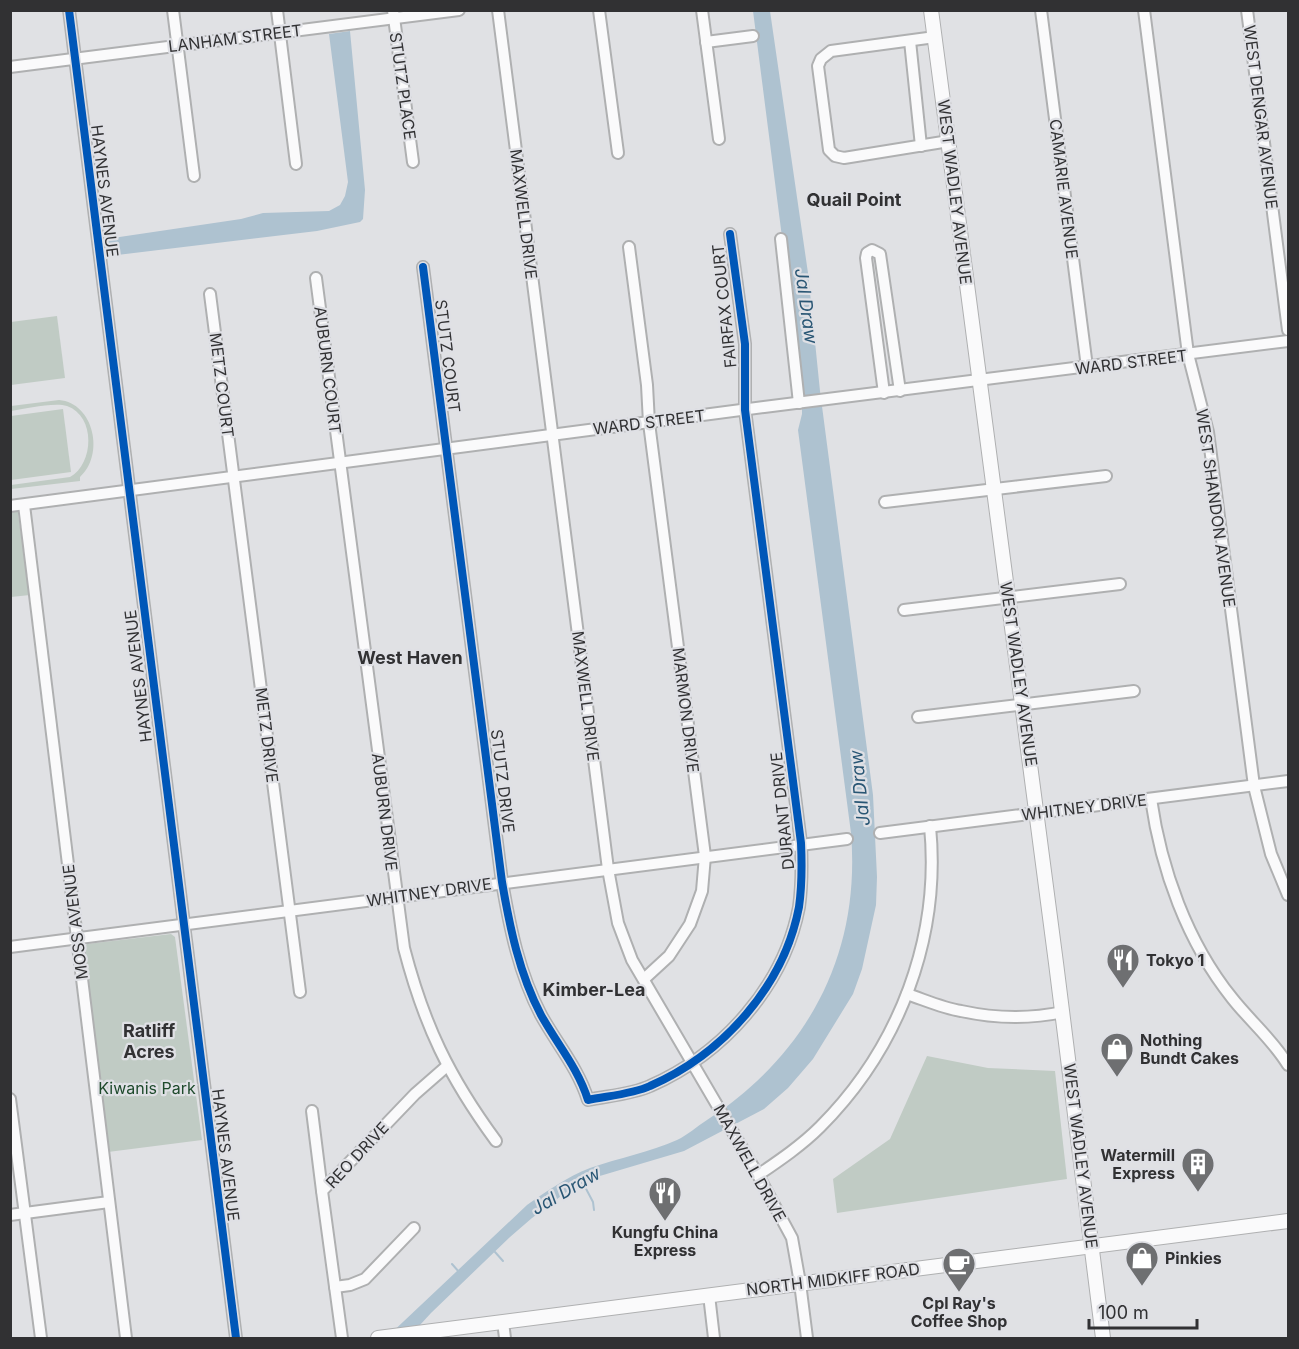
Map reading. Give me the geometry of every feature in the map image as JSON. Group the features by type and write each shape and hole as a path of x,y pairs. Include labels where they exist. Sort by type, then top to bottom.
{"main road":[{"name":"WEST WADLEY AVENUE","path":"931,10 1063,1012 1103,1338"},
{"name":"NORTH MIDKIFF ROAD","path":"378,1338 1288,1221"}],"street":[{"name":"HAYNES AVENUE","path":"69,10 182,925 236,1338"},
{"path":"173,10 194,176"},
{"path":"277,10 296,164"},
{"name":"LANHAM STREET","path":"10,67 393,15 459,10"},
{"name":"MAXWELL DRIVE","path":"498,10 608,869 618,923 632,960 731,1127 792,1238 807,1338"},
{"path":"599,10 618,153"},
{"path":"702,10 719,140"},
{"name":"CAMARIE AVENUE","path":"1041,10 1087,367"},
{"name":"WEST SHANDON AVENUE","path":"1144,10 1188,354 1208,432 1254,786 1272,854 1288,895"},
{"name":"WEST DENGAR AVENUE","path":"1247,10 1288,330"},
{"name":"STUTZ PLACE","path":"393,15 413,162"},
{"path":"706,42 753,36"},
{"path":"935,38 831,51 821,59 818,66 829,150 835,156 843,158 949,141"},
{"name":"WEST WADLEY AVENUE","path":"909,41 921,146"},
{"name":"FAIRFAX COURT","path":"730,234 745,344 745,410"},
{"path":"781,239 799,403"},
{"name":"MARMON DRIVE","path":"629,248 647,385 649,423 705,856 702,891 690,924 669,956 644,980"},
{"path":"884,393 866,258 872,249 880,254 900,391"},
{"name":"STUTZ COURT","path":"423,267 447,449"},
{"name":"AUBURN COURT","path":"316,278 340,463"},
{"name":"METZ COURT","path":"210,294 234,477"},
{"name":"WARD STREET","path":"10,506 1288,341"},
{"name":"DURANT DRIVE","path":"588,1100 649,1087 693,1062 717,1044 747,1015 777,970 790,940 798,908 802,876 801,843 745,410"},
{"name":"STUTZ DRIVE","path":"447,449 502,882 512,939 527,986 542,1016 576,1069 588,1100"},
{"name":"AUBURN DRIVE","path":"340,463 404,948 435,1043 468,1104 496,1141"},
{"path":"885,502 1106,476"},
{"name":"METZ DRIVE","path":"234,477 300,992"},
{"name":"MOSS AVENUE","path":"24,505 126,1338"},
{"path":"904,610 1120,584"},
{"path":"918,717 1134,691"},
{"name":"WHITNEY DRIVE","path":"880,833 1288,782"},
{"path":"1151,799 1170,884 1203,955 1231,997 1288,1065"},
{"path":"758,1175 785,1157 819,1128 854,1090 891,1031 920,958 928,914 932,870 930,826"},
{"name":"WHITNEY DRIVE","path":"10,947 801,843 847,839"},
{"path":"907,994 959,1011 995,1016 1040,1016 1063,1012"},
{"name":"REO DRIVE","path":"342,1338 322,1191 415,1094 447,1066"},
{"path":"10,1099 41,1338"},
{"path":"312,1111 322,1191"},
{"path":"10,1215 109,1202"},
{"path":"335,1287 350,1285 364,1279 414,1228"},
{"path":"709,1295 714,1338"},
{"path":"503,1322 505,1338"}],"green space":[{"path":"57,316 65,378 11,385 11,322"},
{"path":"59,400 71,403 81,410 88,420 94,444 88,467 80,477 80,481 11,489 11,485 70,477 84,462 88,440 87,429 83,419 76,411 67,406 55,405 11,411 11,406"},
{"path":"63,409 71,472 11,480 11,416"},
{"path":"24,505 18,514 30,595 11,597 10,507"},
{"name":"Kiwanis Park","path":"171,934 175,937 202,1140 108,1152 84,949 87,944"},
{"path":"927,1056 988,1068 1055,1071 1067,1179 837,1213 833,1179 890,1139"}],"water":[{"name":"Jal Draw","path":"753,11 770,11 808,273 820,391 873,795 876,905 862,969 853,994 813,1059 788,1088 764,1109 684,1151 593,1178 565,1193 510,1237 408,1338 386,1338 527,1205 565,1180 590,1168 677,1140 743,1094 774,1064 800,1032 821,997 836,960 847,920 852,877 851,833 798,430 802,414 802,393"},
{"path":"350,31 365,190 363,219 360,222 317,231 109,256 106,239 241,219 263,213 329,211 340,205 348,182 329,34"}],"waterway":[{"name":"Jal Draw","path":"583,1183 593,1202 594,1210"},
{"path":"495,1252 503,1261"},
{"path":"452,1264 459,1272"}],"cycle path":[{"path":"69,10 236,1338"},
{"path":"423,267 508,916 521,967 533,999 573,1067 588,1100 628,1093 650,1086 702,1056 725,1036 765,990 780,964 799,907 801,843 745,410 745,344 730,234"}],"place":[{"name":"Tokyo 1","path":"1123,989"},
{"name":"Nothing Bundt Cakes","path":"1117,1078"},
{"name":"Watermill Express","path":"1198,1193"},
{"name":"Kungfu China Express","path":"665,1222"},
{"name":"Pinkies","path":"1142,1287"},
{"name":"Cpl Ray's Coffee Shop","path":"959,1293"}],"district":[{"name":"Quail Point","path":"854,200"},
{"name":"West Haven","path":"410,658"},
{"name":"Kimber-Lea","path":"594,990"},
{"name":"Ratliff Acres","path":"149,1041"}]}
